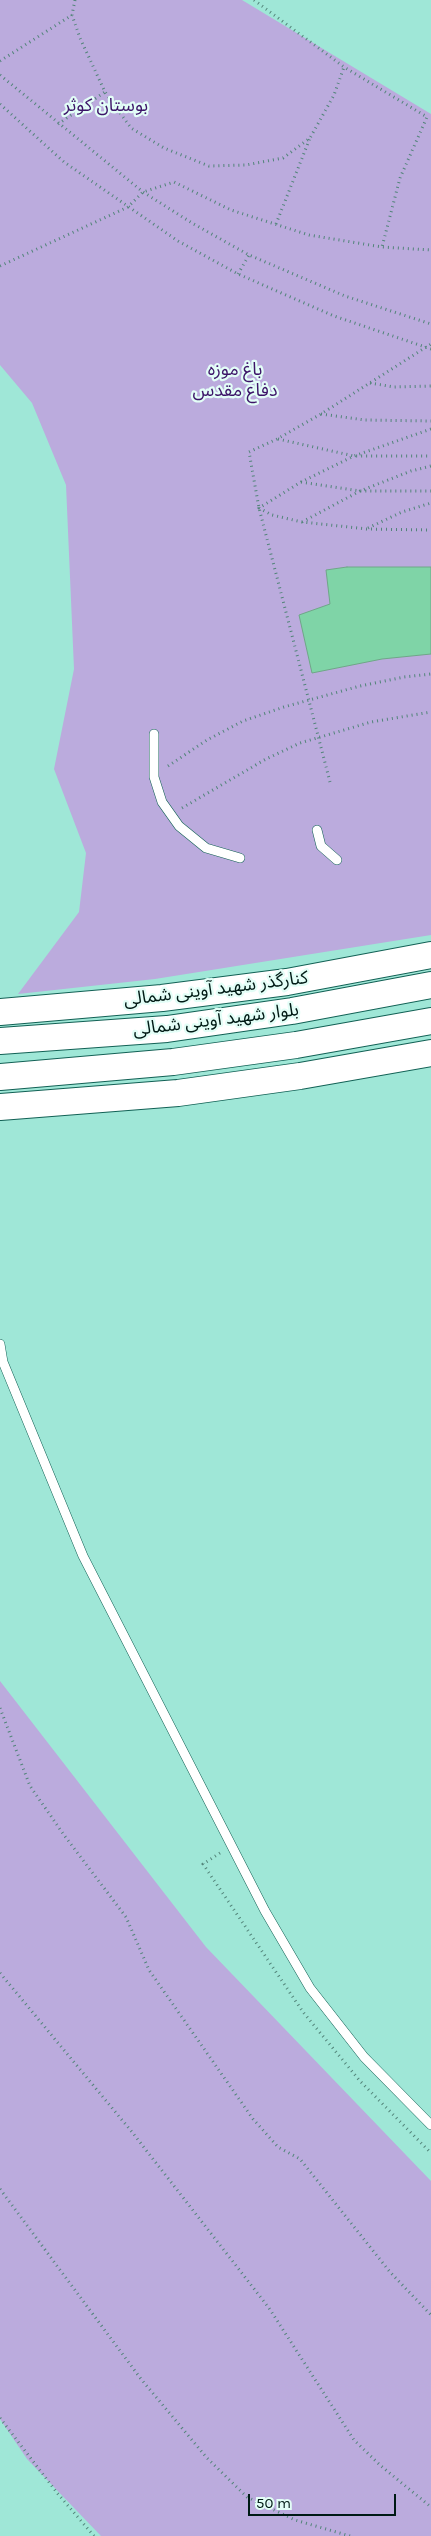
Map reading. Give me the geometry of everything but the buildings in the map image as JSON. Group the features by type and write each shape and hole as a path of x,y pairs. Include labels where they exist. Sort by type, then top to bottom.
{"main road":[{"name":"کنارگذر شهید آوینی شمالی","path":"0,1012 162,998 287,982 431,955"},
{"name":"بلوار شهید آوینی شمالی","path":"0,1041 167,1028 292,1011 431,985"},
{"name":"بلوار شهید آوینی شمالی","path":"0,1077 173,1062 296,1045 431,1021"},
{"path":"0,1107 178,1093 300,1076 431,1053"}],"lane":[{"path":"154,734 154,777 162,802 171,815 179,826 206,848 240,858"},
{"path":"317,830 321,846 337,860"},
{"path":"0,1344 3,1362 83,1556 265,1911 310,1988 364,2057 431,2125"}],"path":[{"path":"75,0 72,15 105,92 131,128 164,148 210,166 246,166 283,158 310,138"},
{"path":"254,0 344,67 428,117 400,178 382,247"},
{"path":"0,61 72,15"},
{"path":"276,224 310,138 334,95 344,67"},
{"path":"0,75 143,192 249,255 345,296 431,324"},
{"path":"58,124 105,92"},
{"path":"0,104 64,162 178,241 238,274 334,316 431,349"},
{"path":"0,266 128,207 143,192 174,182 231,210 309,235 382,247 431,250"},
{"path":"238,274 249,255"},
{"path":"330,782 259,508 249,452 277,439 321,414 431,344"},
{"path":"370,383 394,387 431,386"},
{"path":"321,414 365,420 431,421"},
{"path":"259,508 301,482 354,456 431,430"},
{"path":"277,439 354,456 431,456"},
{"path":"302,522 360,491 411,471 431,466"},
{"path":"301,482 360,491 431,491"},
{"path":"367,528 402,512 431,503"},
{"path":"259,508 272,515 302,522 367,528 431,530"},
{"path":"154,777 179,757 243,721 387,680 431,674"},
{"path":"171,815 266,759 318,737 371,722 431,712"},
{"path":"0,1708 30,1786 64,1836 126,1917 149,1970 254,2119 278,2147 300,2159 390,2272 431,2316"},
{"path":"0,1973 132,2132 268,2308 354,2440 381,2466 431,2507"},
{"path":"0,2189 142,2379 213,2464 247,2497 295,2520 350,2536"},
{"path":"0,2418 58,2494 94,2536"}],"green space":[{"name":"باغ موزه دفاع مقدس","path":"0,0 242,0 431,114 431,935 155,979 18,994 79,912 86,853 54,769 74,669 66,485 32,403 0,365"},
{"path":"0,1681 206,1947 431,2181 431,2536 101,2536 27,2459 0,2419"}],"park label":[{"name":"بوستان کوثر","path":"106,106"}]}
